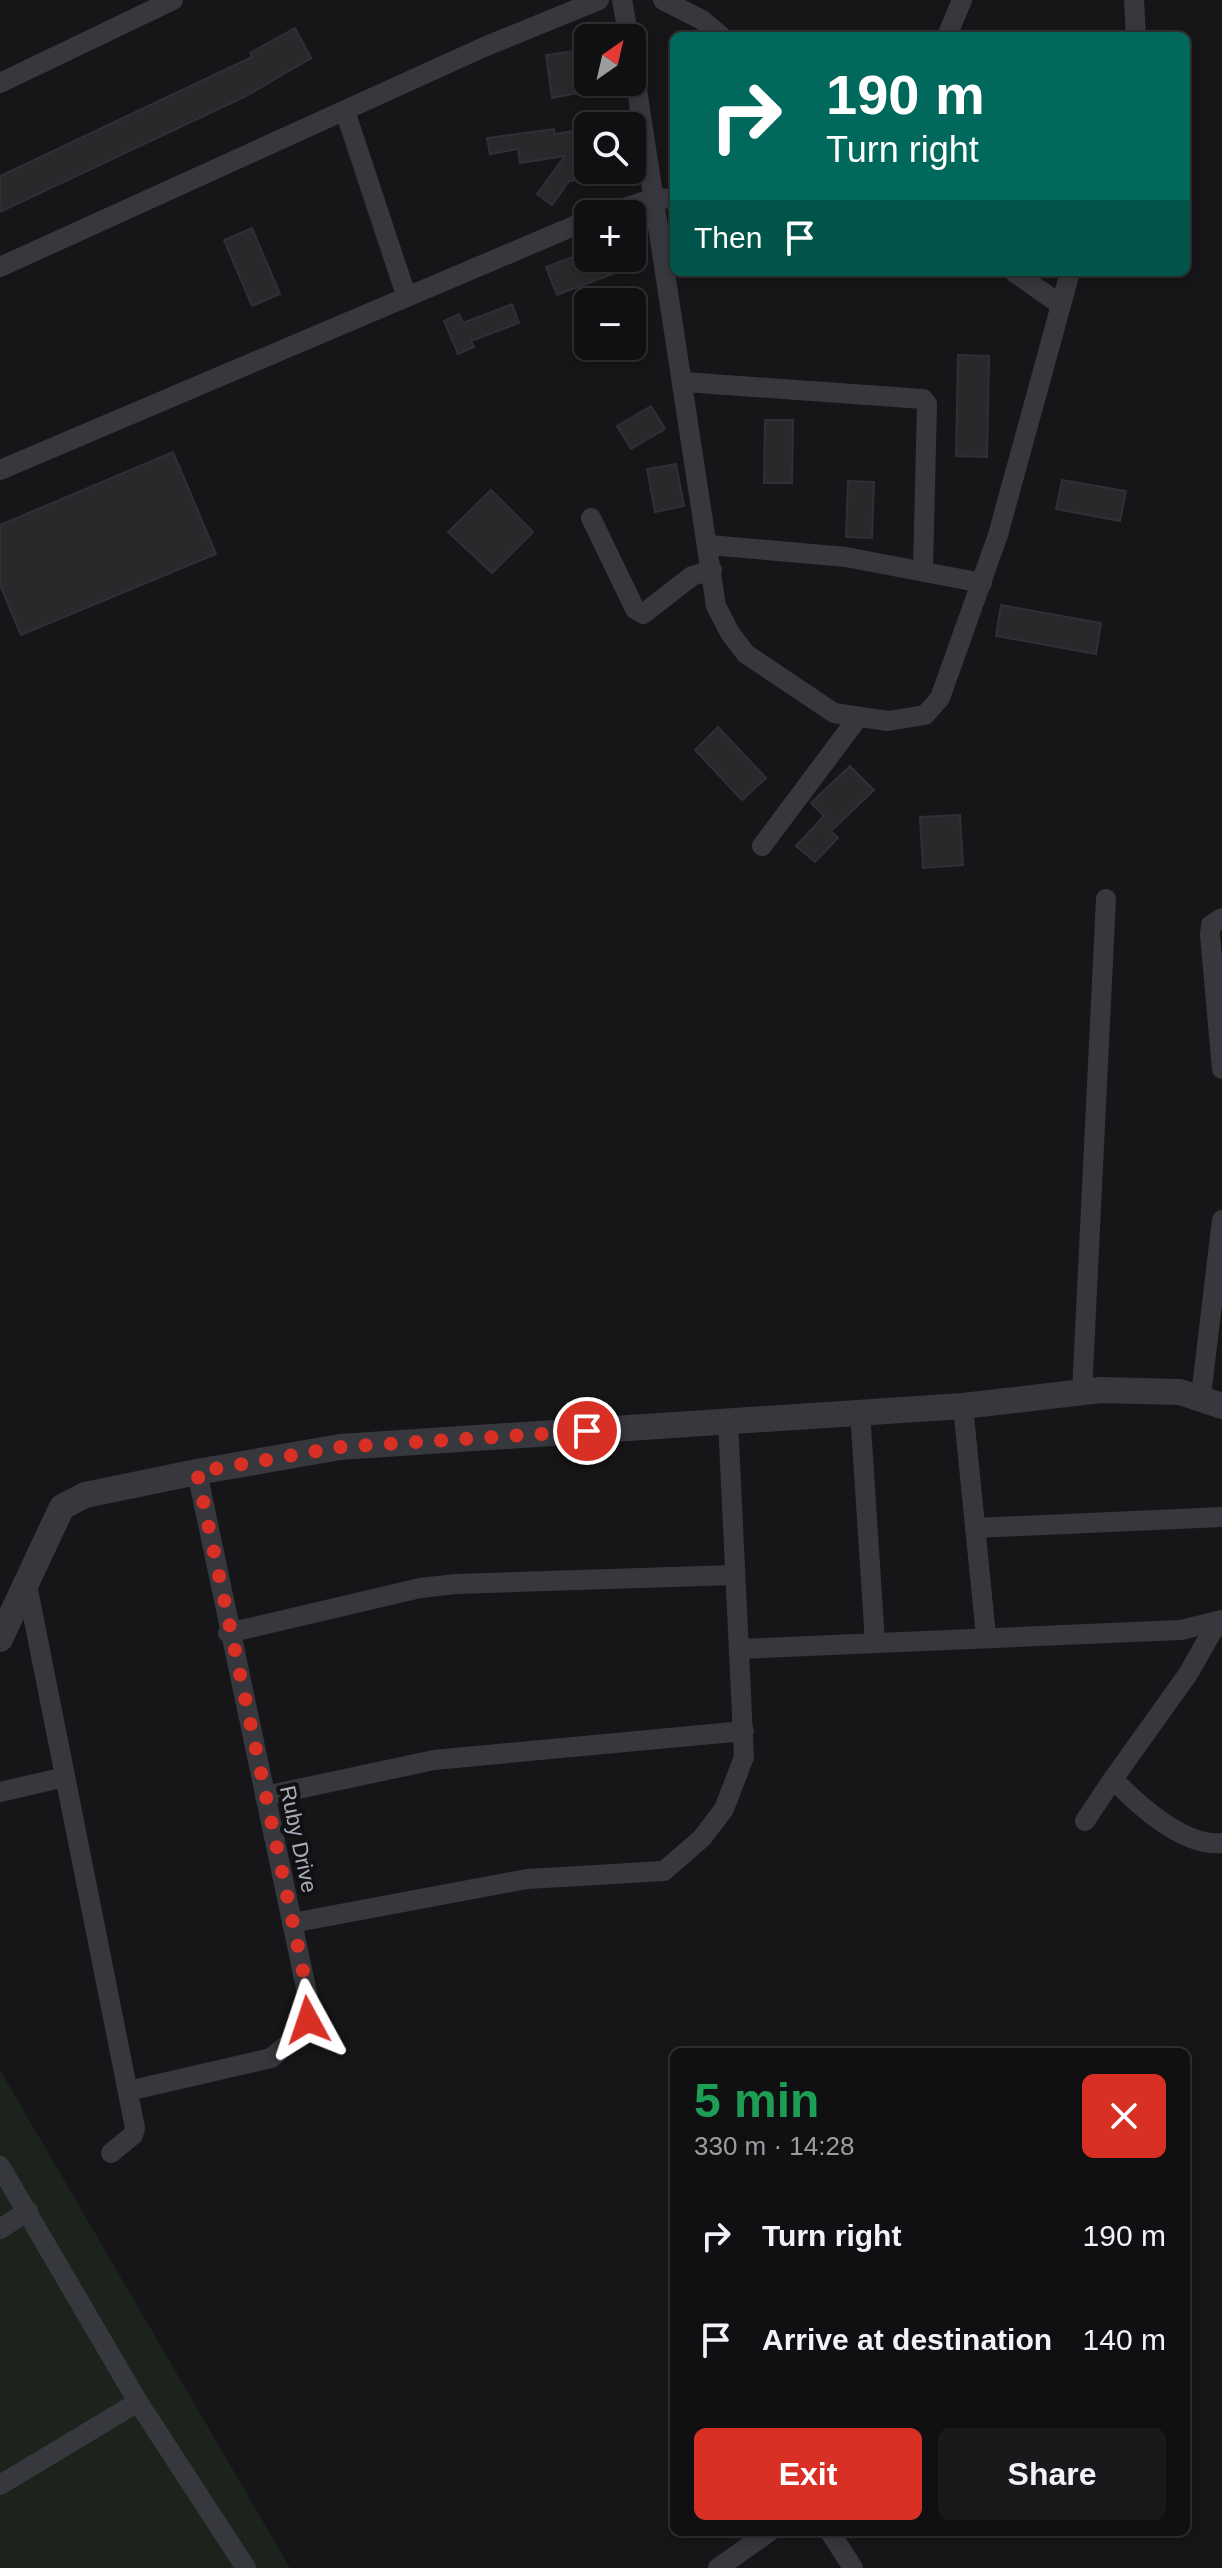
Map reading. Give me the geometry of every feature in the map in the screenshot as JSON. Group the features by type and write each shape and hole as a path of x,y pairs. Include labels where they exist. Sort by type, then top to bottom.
{"street":[{"path":"0,83 173,0"},
{"path":"0,267 484,47 599,0"},
{"path":"622,0 626,24"},
{"path":"663,0 702,20 716,32"},
{"path":"949,32 962,0"},
{"path":"1134,0 1136,32"},
{"path":"641,96 664,199 670,254"},
{"path":"345,111 406,295"},
{"path":"0,470 574,226"},
{"path":"672,276 716,606 730,633 746,654 834,713 857,719 888,721 925,715 935,707 982,583 1058,303 1068,276"},
{"path":"1020,276 1058,303"},
{"path":"684,382 923,399 927,404 923,569"},
{"path":"591,518 635,609 643,614 692,576 712,570"},
{"path":"709,545 846,557 923,569 982,583"},
{"path":"762,846 857,719"},
{"path":"1082,1393 1106,899"},
{"path":"1222,918 1211,925 1210,935 1222,1069"},
{"path":"0,1639 56,1515 72,1499 197,1472 340,1447 963,1406 1082,1393 1162,1390 1211,1401 1222,1220"},
{"path":"963,1406 986,1636"},
{"path":"860,1411 875,1642"},
{"path":"292,1923 527,1879 664,1871 694,1847 724,1809 739,1778 744,1757 728,1421"},
{"name":"Ruby Drive","path":"128,2091 271,2058 293,2042 305,2027 310,2007 228,1633 197,1472"},
{"path":"975,1528 1222,1517"},
{"path":"228,1633 420,1588 456,1584 733,1575"},
{"path":"26,1580 135,2128 133,2135 111,2153"},
{"path":"739,1649 1181,1630 1220,1621"},
{"path":"1085,1821 1188,1674 1220,1621"},
{"path":"265,1796 434,1760 744,1731"},
{"path":"0,1792 65,1777"},
{"path":"1113,1779 1184,1833 1200,1841 1222,1843"},
{"path":"0,2166 138,2402 246,2568"},
{"path":"0,2229 28,2211"},
{"path":"0,2485 138,2402"},
{"path":"718,2568 763,2536"},
{"path":"833,2536 853,2568"}],"shaded area":[{"path":"0,2070 290,2568 0,2568"}],"building":[{"path":"295,28 311,58 246,96 0,212 0,176 252,57 250,53"},
{"path":"574,51 574,94 552,98 546,55"},
{"path":"554,129 555,134 574,131 574,180 569,181 552,205 537,194 565,156 520,163 518,149 490,154 487,138"},
{"path":"252,228 280,294 252,306 224,240"},
{"path":"574,256 574,272 618,272 557,295 546,267"},
{"path":"512,304 519,323 471,341 474,347 458,354 444,321 459,314 463,323"},
{"path":"958,355 989,356 987,457 956,456"},
{"path":"651,406 665,429 631,449 617,426"},
{"path":"765,420 793,420 792,483 764,483"},
{"path":"173,452 216,554 21,635 0,585 0,525"},
{"path":"676,464 684,506 655,512 647,469"},
{"path":"1062,480 1126,491 1120,521 1056,509"},
{"path":"848,481 874,482 872,538 846,537"},
{"path":"491,490 533,532 492,573 448,532"},
{"path":"1001,605 1101,623 1096,654 996,636"},
{"path":"718,727 766,778 742,800 695,750"},
{"path":"850,766 874,790 831,831 838,838 815,862 796,846 824,816 811,803"},
{"path":"960,815 963,865 923,868 920,817"}],"route":[{"path":"308,2020 310,2007 301,1961 247,1707 228,1633 197,1472 340,1447 587,1431"}]}
